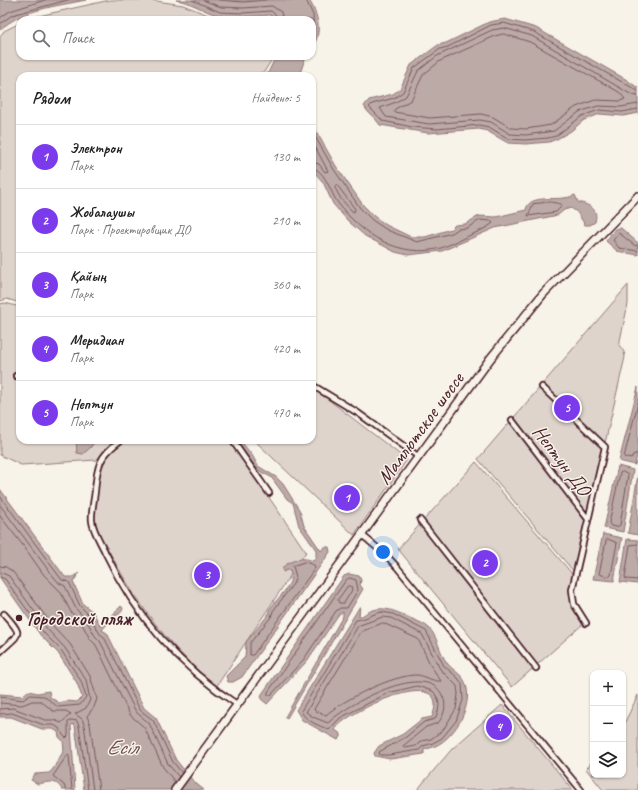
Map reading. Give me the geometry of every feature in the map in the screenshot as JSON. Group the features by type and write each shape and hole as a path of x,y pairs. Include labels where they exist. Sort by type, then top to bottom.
{"highway":[{"name":"Мамлютское шоссе","path":"175,790 490,359 543,294 638,196"}],"street":[{"path":"316,387 358,413 419,457"},
{"path":"542,387 605,447 572,590 576,610 586,623"},
{"name":"Нептун ДО","path":"512,420 588,519"},
{"path":"116,444 99,463 92,522 110,561 139,612 173,653 214,689 238,705"},
{"path":"235,444 268,493"},
{"path":"420,520 536,668"},
{"path":"362,535 398,567 581,790"},
{"path":"0,652 14,641 18,634 17,628 4,614"}],"shaded area":[{"path":"110,0 150,0 183,5 210,16 38,16"},
{"path":"16,25 16,60 272,60 264,72 16,72 16,302 7,299 0,301 0,36 4,31"},
{"path":"628,285 628,304 619,345 624,352 625,357 575,573 478,459"},
{"path":"5,303 16,306 16,444 114,444 96,460 21,465 0,455 0,304"},
{"path":"316,390 407,460 354,535 258,444 316,444"},
{"path":"120,444 233,444 306,552 216,687 183,656 155,624 130,588 98,532 94,521 101,464"},
{"path":"476,462 574,576 573,601 576,612 583,624 512,687 398,549"},
{"path":"638,695 638,790 603,790 593,778 626,778 626,720"},
{"path":"502,705 573,790 417,790 452,749"},
{"path":"590,764 590,774 586,769"}],"water":[{"path":"0,0 86,0 41,9 22,16 16,16 16,19 0,30"},
{"path":"176,0 309,0 317,17 317,36 316,39 316,16 223,16"},
{"path":"505,19 536,28 627,80 638,88 638,113 623,116 600,114 584,120 571,131 557,139 549,142 526,144 508,143 487,131 479,129 428,133 380,125 364,106 369,100 393,94 400,89 411,65 438,45 446,43 489,22"},
{"path":"274,60 305,60 300,72 268,72"},
{"path":"316,131 336,166 363,205 375,217 388,226 411,237 425,237 451,229 455,225 465,224 479,216 496,217 526,210 528,205 539,199 561,198 575,195 578,202 586,204 594,210 596,217 595,222 590,225 585,225 577,212 571,208 564,210 558,215 495,228 442,251 408,255 395,252 365,236 348,221 333,204 323,182 316,174"},
{"path":"621,228 638,243 638,255 617,251 606,241 615,229"},
{"path":"638,387 638,449 635,465 619,461"},
{"path":"76,444 93,444 83,454 77,453"},
{"path":"237,444 243,444 258,466 276,477 283,484 300,511 304,526 321,551 324,547 329,547 330,552 242,677 233,682 228,682 226,676 245,657 246,642 268,615 269,610 285,590 291,579 289,569 283,572 283,567 290,562 302,559 313,561 316,558 316,550 299,526 293,503 287,499 271,477 261,472"},
{"path":"618,466 633,470 623,532 604,528"},
{"path":"638,475 638,535 628,533"},
{"name":"Есіл","path":"0,489 65,577 72,577 79,573 73,582 83,604 93,612 101,627 121,606 123,608 121,612 114,616 102,630 107,633 144,708 156,718 176,760 194,782 204,790 84,790 75,726 73,724 71,726 75,790 62,790 58,784 52,782 38,784 31,780 35,774 49,773 53,769 64,750 63,741 59,737 58,732 53,729 42,729 11,717 0,717 0,694 22,696 28,691 38,693 49,691 50,697 59,703 67,701 77,702 82,697 77,683 58,653 41,636 0,578"},
{"path":"603,534 622,538 614,581 593,579"},
{"path":"627,539 638,540 638,584 620,582"},
{"path":"349,574 359,576 361,580 360,585 363,589 287,718 285,717 343,616 343,612 339,614 307,661 267,704 261,699 262,694 344,576"},
{"path":"360,606 359,616 374,610 386,609 398,612 427,626 432,632 447,663 461,676 465,682 467,702 464,713 458,724 451,734 443,741 434,747 424,749 424,754 390,759 375,756 374,753 379,746 403,734 422,719 432,717 435,701 428,693 414,692 396,695 358,712 343,721 335,730 341,734 341,737 338,740 302,720 296,710"}],"place":[{"name":"Нептун","path":"567,408"},
{"name":"Электрон","path":"347,498"},
{"name":"Жобалаушы","path":"485,563"},
{"name":"Қайың","path":"207,575"},
{"name":"Городской пляж","path":"19,618"},
{"name":"Меридиан","path":"499,727"}]}
